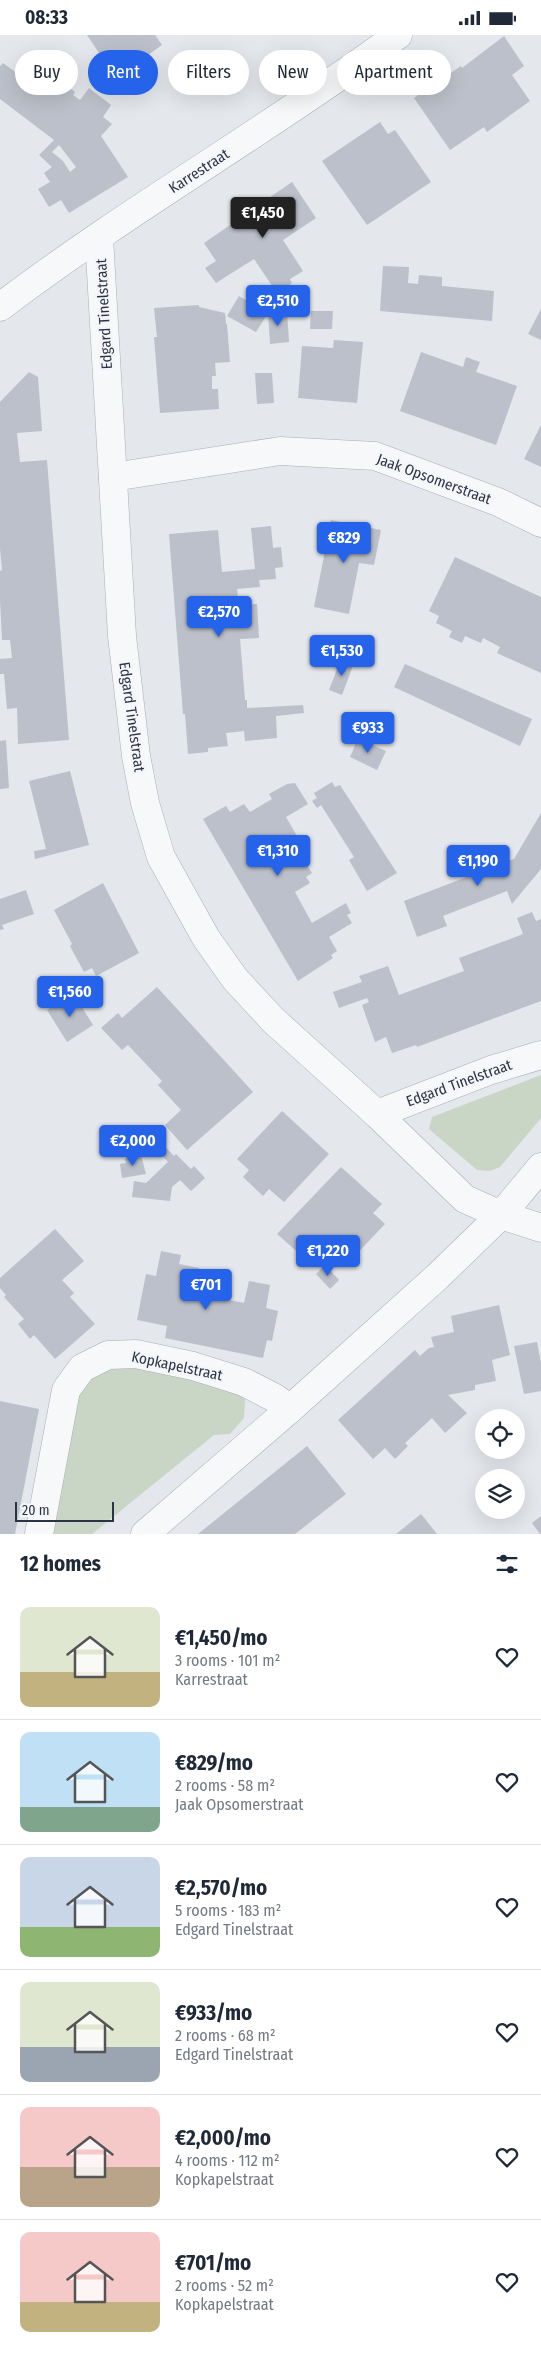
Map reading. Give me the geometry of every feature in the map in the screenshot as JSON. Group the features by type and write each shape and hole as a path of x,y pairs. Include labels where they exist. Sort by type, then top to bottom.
{"street":[{"name":"Karrestraat","path":"0,307 11,285 99,237 339,78 398,35"},
{"name":"Edgard Tinelstraat","path":"99,237 122,636 136,756 145,803 161,857 201,930 235,979 273,1020 378,1113 465,1199 501,1215 541,1228"},
{"name":"Jaak Opsomerstraat","path":"114,477 280,451 375,455 498,503 541,523"},
{"name":"Edgard Tinelstraat","path":"378,1113 491,1070 541,1055"},
{"path":"145,1534 290,1409 437,1277 501,1215 541,1167"},
{"name":"Kopkapelstraat","path":"39,1534 66,1390 82,1368 108,1355 136,1354 201,1369 244,1382 275,1398 290,1409"}],"green space":[{"path":"541,1075 541,1118 500,1167 490,1171 477,1170 429,1129 432,1117"},
{"path":"122,1364 237,1390 245,1399 244,1418 230,1434 214,1435 92,1534 51,1534 69,1428 85,1372"}],"building":[{"path":"87,35 155,35 162,45 155,50 97,50"},
{"path":"504,36 524,66 512,75 530,101 487,132 484,127 450,150 414,98 418,95 451,95 451,73 461,66 462,68"},
{"path":"3,63 15,72 15,95 73,95 80,100 88,89 88,95 98,95 111,105 103,117 112,124 101,136 128,177 69,213 61,200 49,207 38,189 50,182 44,173 52,167 39,155 54,140 0,99 0,66","holes":["59,145 76,167 70,172 63,161 52,152"]},
{"path":"380,122 388,134 395,130 431,182 367,225 322,161"},
{"path":"292,182 316,218 283,240 303,271 290,279 292,283 277,293 254,259 216,283 205,268 216,261 204,243"},
{"path":"383,266 409,267 408,283 418,284 419,275 442,277 442,286 494,291 492,321 380,311"},
{"path":"239,296 268,313 256,332 227,316"},
{"path":"199,305 199,307 225,313 230,362 215,363 216,376 212,376 212,389 218,389 219,409 160,413 154,337 157,337 154,308"},
{"path":"541,309 541,340 528,334"},
{"path":"287,311 289,342 270,344 268,313"},
{"path":"311,311 333,311 332,329 310,329"},
{"path":"334,340 363,342 357,403 298,398 302,346 333,348"},
{"path":"421,352 463,367 466,357 480,362 476,372 517,386 496,445 400,411"},
{"path":"29,372 38,377 42,431 17,433 20,462 47,460 69,740 18,744 17,708 7,709 4,674 0,674 0,659 12,658 10,640 2,640 0,600 0,571 2,570 0,549 0,402"},
{"path":"255,373 272,373 274,403 257,404"},
{"path":"541,425 541,467 524,459"},
{"path":"331,520 381,530 374,565 359,563 349,614 314,607"},
{"path":"271,526 273,548 281,547 283,567 275,568 276,579 259,580 260,587 237,589 239,606 257,604 259,638 240,639 245,700 247,700 247,708 303,705 304,713 276,716 277,738 245,741 244,731 226,733 228,746 208,748 208,752 188,754 185,714 183,714 169,534 218,530 222,572 255,569 251,528"},
{"path":"455,557 541,597 541,673 497,653 500,647 483,638 481,643 465,636 462,643 449,637 452,631 436,623 439,616 429,611"},
{"path":"341,659 354,663 342,695 329,690"},
{"path":"405,664 532,719 520,746 394,687"},
{"path":"358,739 386,751 377,770 350,757"},
{"path":"6,740 9,788 0,789 0,741"},
{"path":"70,771 89,845 35,859 34,851 46,849 29,781"},
{"path":"332,782 335,787 340,785 397,873 367,891 349,860 354,857 321,805 317,808 312,801 317,798 314,793"},
{"path":"295,783 308,804 286,817 301,843 307,857 304,860 312,873 306,877 310,883 295,892 312,923 346,903 351,913 347,915 352,923 329,937 337,951 331,955 333,958 298,981 203,819 226,806 230,812 244,804 250,812 272,799 269,794 287,784"},
{"path":"541,813 541,869 512,904 507,891 443,916 447,926 417,937 404,901 514,859"},
{"path":"103,883 139,953 96,976 92,968 84,972 54,910"},
{"path":"26,890 34,914 2,925 4,929 0,930 0,899"},
{"path":"532,912 536,921 541,919 541,1001 417,1047 416,1045 392,1053 386,1037 375,1042 362,1005 369,1002 367,998 339,1008 333,992 362,982 359,976 388,966 399,995 464,971 459,958 523,934 517,918"},
{"path":"157,987 253,1092 187,1150 165,1125 181,1110 158,1085 162,1081 128,1045 122,1050 101,1028 118,1013 122,1018"},
{"path":"70,995 71,998 75,996 93,1025 67,1042 47,1010"},
{"path":"282,1111 329,1154 284,1202 269,1189 263,1196 243,1177 249,1170 237,1159"},
{"path":"154,1135 174,1156 176,1154 191,1169 194,1166 205,1178 191,1191 180,1180 172,1187 170,1201 132,1197 134,1181 146,1183 168,1162 148,1141"},
{"path":"141,1155 146,1174 122,1178 120,1164 126,1163 125,1159"},
{"path":"341,1167 382,1204 373,1213 385,1224 346,1265 317,1238 301,1255 277,1234"},
{"path":"55,1229 84,1261 62,1280 74,1293 70,1297 95,1324 55,1359 34,1335 30,1339 18,1324 24,1319 4,1297 6,1295 0,1288 0,1278"},
{"path":"161,1251 181,1255 179,1264 199,1268 195,1284 212,1287 210,1296 244,1303 249,1281 270,1285 266,1308 278,1311 272,1341 267,1340 263,1358 165,1338 167,1326 137,1320 146,1274 156,1276"},
{"path":"325,1265 339,1280 330,1289 316,1274"},
{"path":"499,1305 510,1355 492,1360 496,1381 475,1385 475,1390 448,1395 467,1413 445,1433 432,1418 405,1443 408,1446 395,1459 385,1448 373,1459 338,1420 415,1350 420,1356 429,1348 434,1347 431,1337 454,1332 451,1316"},
{"path":"537,1342 541,1363 541,1391 524,1394 514,1346"},
{"path":"0,1401 39,1409 15,1534 0,1534"},
{"path":"307,1446 346,1494 295,1534 198,1534"},
{"path":"421,1514 437,1534 396,1534"},
{"path":"541,1516 541,1534 540,1534 532,1523"}]}
